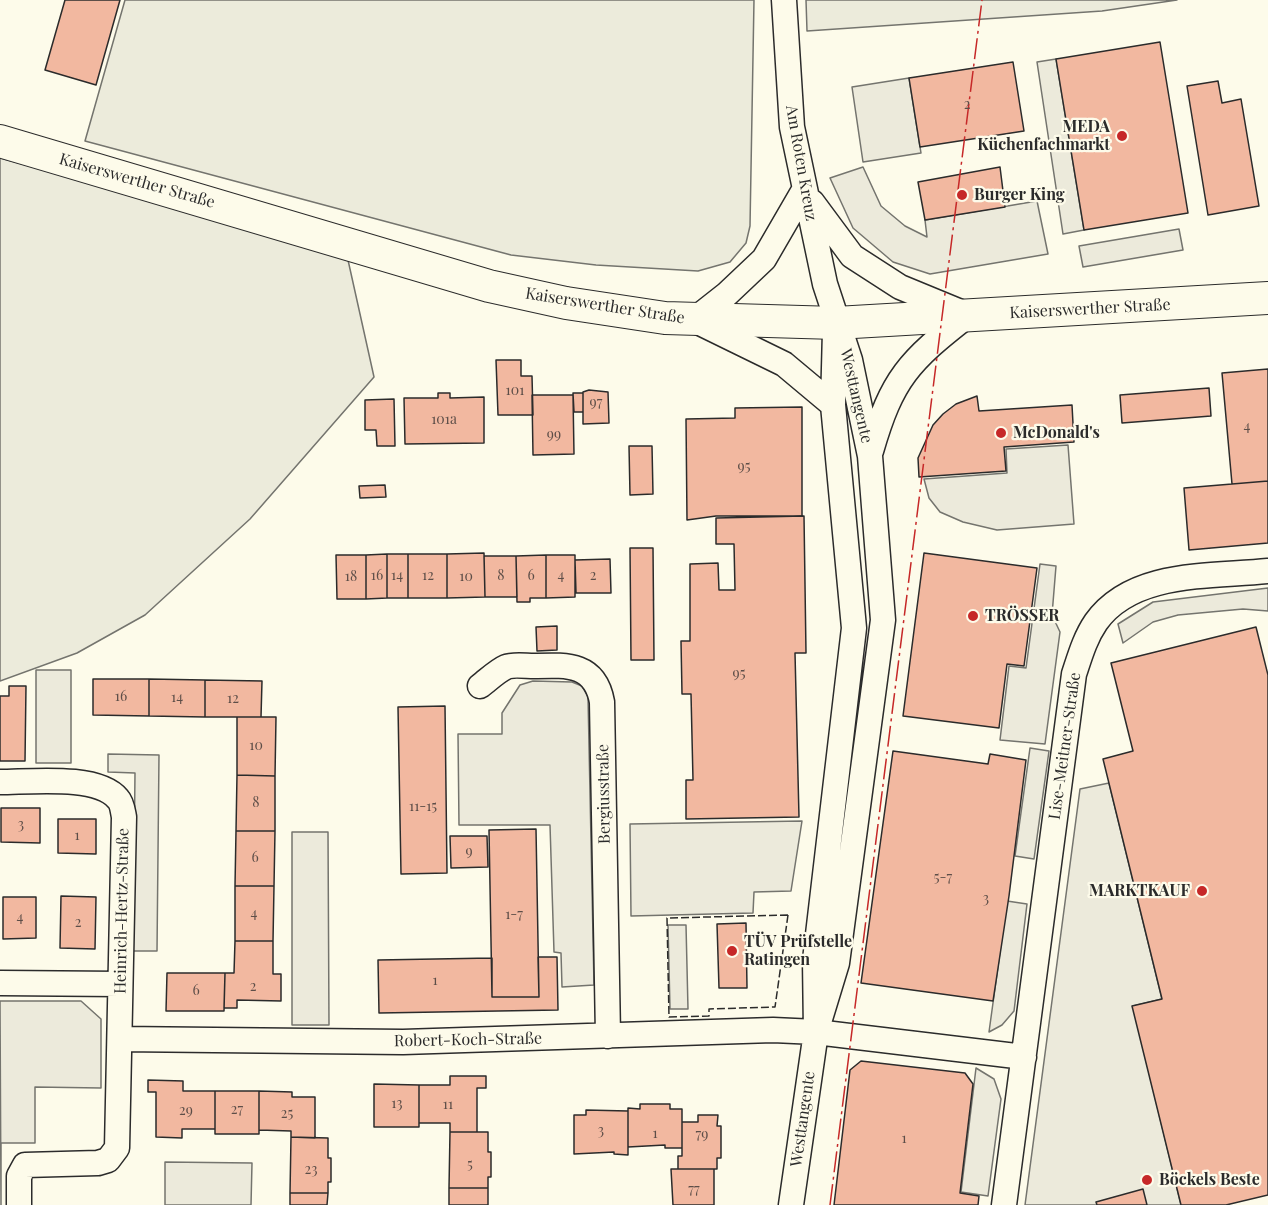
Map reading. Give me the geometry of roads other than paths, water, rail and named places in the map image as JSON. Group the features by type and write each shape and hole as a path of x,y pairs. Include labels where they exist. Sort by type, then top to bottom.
{"main road":[{"name":"Kaiserswerther Straße","path":"0,141 489,286 566,303 665,318 836,323 1268,298"}],"street":[{"name":"Am Roten Kreuz","path":"784,4 792,127 804,190 836,323"},
{"path":"833,405 784,364 694,320 764,259 804,190 838,241 852,256 900,287 968,315 931,344 904,372 891,393 870,456"},
{"name":"Westtangente","path":"816,1032 815,960 854,628 833,405 836,323"},
{"name":"Westtangente","path":"791,1205 816,1032 837,963 883,620 870,456 850,360 836,323"},
{"name":"Lise-Meitner-Straße","path":"1004,1205 1074,674 1088,635 1097,620 1111,607 1133,592 1156,582 1268,571"},
{"name":"Bergiusstraße","path":"480,686 507,666 563,665 579,669 592,676 599,686 602,702 608,1036"},
{"name":"Heinrich-Hertz-Straße","path":"0,782 87,783 119,799 124,817 117,1148 108,1160 98,1163 25,1165 19,1176 19,1205"},
{"path":"0,983 120,984"},
{"name":"Robert-Koch-Straße","path":"120,1039 403,1042 773,1030 816,1032"},
{"path":"816,1032 1023,1057"}],"place":[{"name":"MEDA Küchenfachmarkt","path":"1122,136"},
{"name":"Burger King","path":"962,195"},
{"name":"McDonald's","path":"1001,433"},
{"name":"TRÖSSER","path":"973,616"},
{"name":"MARKTKAUF","path":"1202,891"},
{"name":"TÜV Prüfstelle Ratingen","path":"732,951"},
{"name":"Böckels Beste","path":"1147,1180"}]}
